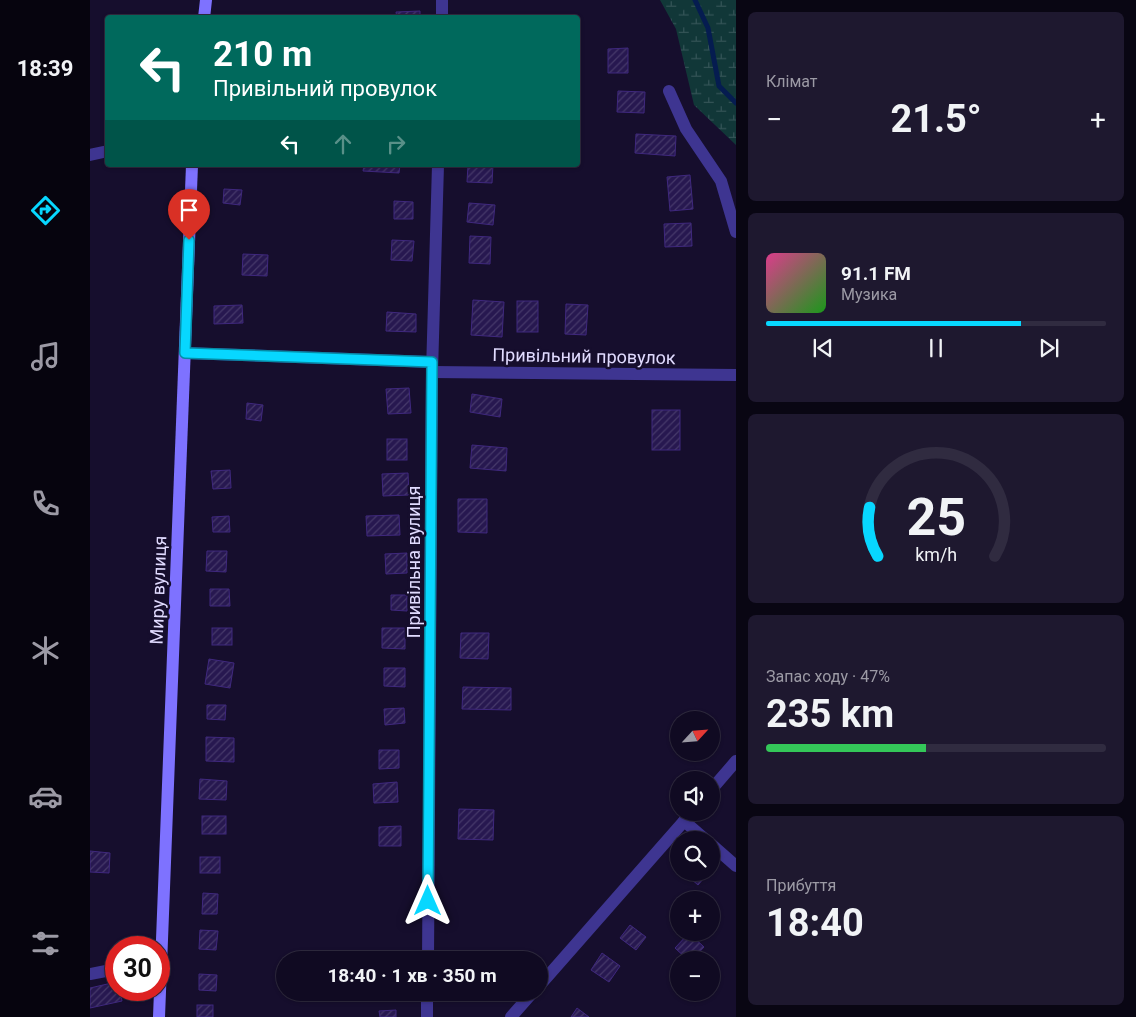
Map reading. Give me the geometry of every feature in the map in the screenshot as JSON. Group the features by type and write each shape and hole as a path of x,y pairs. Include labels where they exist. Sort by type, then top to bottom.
{"street":[{"path":"204,15 206,0"},
{"path":"442,0 442,15"},
{"path":"670,91 686,129 721,181 736,232"},
{"path":"90,155 105,152"},
{"name":"Миру вулиця","path":"161,936 192,167"},
{"name":"Привільна вулиця","path":"428,951 432,367 438,167"},
{"name":"Привільний провулок","path":"185,353 432,367 736,375"},
{"path":"720,780 736,761"},
{"path":"548,976 684,821"},
{"path":"691,821 699,831"},
{"path":"720,852 736,866"},
{"path":"90,974 105,971"},
{"name":"Миру вулиця","path":"159,1001 159,1017"},
{"path":"427,1001 427,1017"},
{"path":"511,1017 525,1001"}],"green space":[{"path":"660,0 736,0 736,145 694,105 676,29"}],"building":[{"path":"420,11 420,15 396,15 396,12"},
{"path":"628,48 628,73 608,73 608,49"},
{"path":"618,91 645,92 644,113 617,112"},
{"path":"636,134 676,136 675,156 635,153"},
{"path":"364,167 400,167 399,173 363,171"},
{"path":"468,167 493,167 492,183 467,182"},
{"path":"690,175 693,209 670,211 667,177"},
{"path":"224,189 242,190 240,205 223,203"},
{"path":"394,201 413,202 413,219 394,219"},
{"path":"469,203 495,205 493,225 467,222"},
{"path":"691,223 692,246 665,247 664,224"},
{"path":"470,236 491,237 490,264 469,263"},
{"path":"392,240 414,241 412,261 391,260"},
{"path":"243,254 268,255 267,276 242,275"},
{"path":"473,300 504,302 502,337 471,335"},
{"path":"517,301 538,301 538,332 517,332"},
{"path":"566,304 588,305 586,335 565,334"},
{"path":"242,305 243,323 214,324 214,306"},
{"path":"387,312 416,314 416,332 386,331"},
{"path":"409,388 411,413 388,414 386,389"},
{"path":"472,394 502,399 500,417 470,412"},
{"path":"247,403 263,405 261,421 246,419"},
{"path":"652,410 680,410 680,450 652,450"},
{"path":"387,439 407,439 407,460 387,460"},
{"path":"472,445 507,448 506,471 470,468"},
{"path":"230,470 231,488 213,489 211,471"},
{"path":"408,473 409,495 383,496 382,474"},
{"path":"458,499 487,499 487,533 458,532"},
{"path":"399,515 400,535 367,536 366,516"},
{"path":"229,516 230,532 213,532 212,517"},
{"path":"207,551 227,551 226,572 206,571"},
{"path":"407,553 407,573 386,574 385,554"},
{"path":"210,589 229,589 230,606 210,606"},
{"path":"391,595 407,595 407,611 391,610"},
{"path":"212,628 232,628 232,645 212,645"},
{"path":"382,628 405,628 405,649 382,648"},
{"path":"461,633 489,633 488,659 460,658"},
{"path":"209,659 234,663 230,688 205,684"},
{"path":"384,668 405,668 405,687 384,686"},
{"path":"463,687 511,688 511,710 462,709"},
{"path":"207,705 226,705 225,720 207,719"},
{"path":"404,708 405,723 385,725 384,709"},
{"path":"206,737 234,738 234,762 206,761"},
{"path":"379,750 399,750 399,768 379,769"},
{"path":"200,779 227,781 226,800 199,799"},
{"path":"397,782 398,802 374,803 373,784"},
{"path":"459,809 494,810 493,840 458,839"},
{"path":"202,816 226,816 226,834 202,834"},
{"path":"401,826 401,846 379,846 379,827"},
{"path":"90,851 110,853 109,873 90,872"},
{"path":"200,857 220,857 220,873 200,873"},
{"path":"693,881 701,881 698,885"},
{"path":"203,893 218,894 217,914 202,914"},
{"path":"630,925 646,937 636,950 620,938"},
{"path":"200,930 218,931 216,950 199,949"},
{"path":"682,941 698,941 704,947 700,951 678,951 675,948"},
{"path":"602,953 620,966 609,982 591,970"},
{"path":"199,974 217,975 216,991 199,990"},
{"path":"105,985 105,1001 122,1001 90,1008 90,988"},
{"path":"197,1005 213,1005 213,1017 197,1017"},
{"path":"577,1008 589,1017 571,1017"},
{"path":"396,1010 396,1017 380,1017 379,1011"}],"waterway":[{"path":"695,0 708,28 719,86 736,103"}],"route":[{"path":"189,240 185,353 432,362 428,901"}]}
